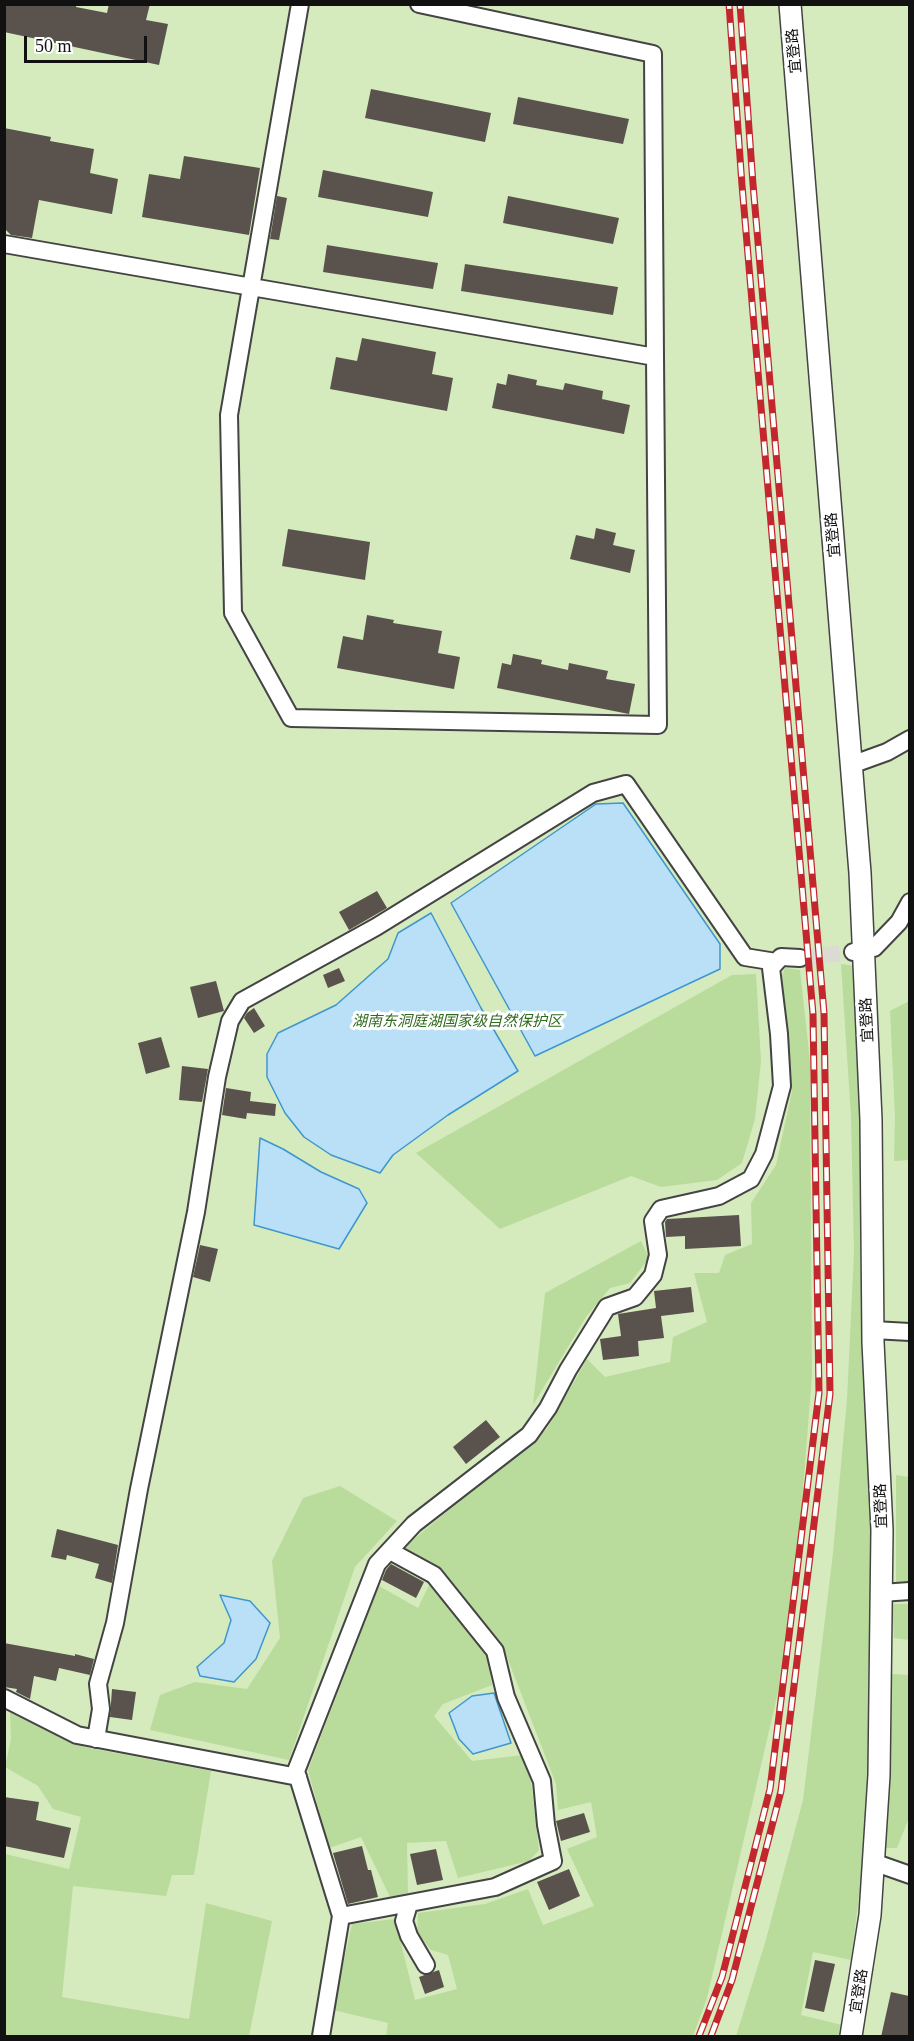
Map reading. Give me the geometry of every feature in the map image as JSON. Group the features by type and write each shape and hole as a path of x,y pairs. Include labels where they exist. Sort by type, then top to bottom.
{"street":[{"path":"300,4 229,415 233,613 291,718 658,725 653,54 419,4"},
{"name":"宜登路","path":"790,4 860,873 858,951 871,1120 873,1330 882,1530 879,1775 870,1916 851,2037"},
{"path":"4,244 655,357"},
{"path":"851,765 887,752 909,739"},
{"path":"96,1739 101,1709 98,1684 115,1623 139,1489 196,1212 216,1077 230,1022 242,1001 376,927 593,793 626,784 745,957 776,962"},
{"path":"858,951 874,948 899,922 909,902"},
{"path":"321,2037 341,1916 296,1771 378,1564 414,1524 529,1435 548,1408 568,1370 608,1307 635,1297 653,1275 658,1256 653,1221 661,1209 719,1196 751,1179 765,1154 782,1086 779,1034 771,968 781,957 800,958"},
{"path":"873,1330 909,1332"},
{"path":"341,1916 495,1887 553,1861 546,1825 542,1781 506,1697 495,1651 434,1575 390,1551"},
{"path":"881,1593 909,1591"},
{"path":"4,1698 77,1735 298,1776"},
{"path":"873,1862 909,1875"},
{"path":"409,1904 404,1921 409,1936 426,1965"}],"green space":[{"name":"湖南东洞庭湖国家级自然保护区","path":"5,5 909,5 909,2036 5,2036"},
{"path":"841,964 856,966 874,1556 866,1841 851,1960 813,1952 801,2015 842,2025 840,2036 736,2036 765,1943 803,1800 833,1553 847,1399 854,1252 851,1117"},
{"path":"785,968 800,970 810,1061 812,1376 798,1552 779,1688 707,1998 693,2036 386,2036 388,2023 333,2010 352,1924 395,1919 415,2000 457,1989 448,1955 431,1950 417,1933 418,1913 485,1904 528,1889 543,1925 594,1906 567,1849 597,1837 591,1802 558,1810 556,1784 505,1652 442,1572 403,1548 547,1429 587,1359 605,1377 670,1362 673,1337 707,1322 694,1273 719,1273 725,1255 752,1244 751,1203 776,1165 792,1091 779,983"},
{"path":"756,974 761,1061 755,1119 742,1163 717,1180 661,1187 631,1176 500,1229 416,1153 732,975"},
{"path":"909,1001 909,1160 894,1161 895,1116 890,1011"},
{"path":"641,1241 649,1258 630,1283 610,1288 586,1317 533,1405 545,1293"},
{"path":"896,1475 909,1477 909,1582 896,1582"},
{"path":"340,1486 397,1521 355,1567 289,1760 150,1730 160,1695 195,1682 247,1689 280,1638 272,1561 303,1498"},
{"path":"430,1583 486,1653 492,1685 443,1704 434,1716 472,1761 523,1755 531,1781 539,1850 529,1861 458,1878 446,1841 407,1843 408,1893 390,1897 361,1837 329,1848 308,1770 379,1586 418,1608"},
{"path":"892,1604 909,1604 909,1640 894,1638"},
{"path":"892,1674 909,1675 909,1818 897,1848 885,1848"},
{"path":"10,1712 84,1747 211,1771 194,1875 172,1875 166,1896 73,1886 62,1997 189,2019 206,1903 272,1921 249,2036 5,2036 5,1854 69,1869 81,1817 53,1809 38,1786 5,1767 11,1739"}],"water":[{"path":"623,803 720,944 720,969 535,1056 451,903 596,804"},
{"path":"431,913 481,1008 518,1071 448,1115 393,1155 380,1173 331,1155 304,1137 285,1113 267,1077 267,1054 278,1033 336,1005 388,959 398,933"},
{"path":"260,1138 321,1172 359,1189 367,1203 339,1249 254,1225"},
{"path":"220,1595 250,1601 270,1623 256,1659 234,1682 200,1676 197,1667 224,1643 231,1620"},
{"path":"494,1693 511,1743 473,1754 459,1739 449,1713 472,1696"}],"building":[{"path":"4,4 76,4 76,7 107,13 109,4 150,4 146,20 168,24 159,65 4,32"},
{"path":"371,89 491,113 485,142 365,118"},
{"path":"518,97 629,119 623,144 513,124"},
{"path":"4,128 51,137 50,141 94,149 90,173 118,179 112,214 39,200 32,238 11,235 4,228"},
{"path":"184,156 260,168 249,235 142,217 149,174 180,179"},
{"path":"323,170 433,192 428,217 318,197"},
{"path":"277,196 287,198 279,240 270,239"},
{"path":"508,196 619,218 613,244 503,223"},
{"path":"327,245 438,263 433,289 323,272"},
{"path":"465,264 618,287 613,315 461,291"},
{"path":"362,338 436,352 432,374 453,378 447,411 330,389 336,357 357,361"},
{"path":"508,374 537,380 536,385 563,390 565,383 603,391 602,399 630,405 624,434 492,408 497,383 506,385"},
{"path":"596,528 616,533 613,545 635,550 630,573 570,559 576,535 594,539"},
{"path":"288,529 370,542 365,580 282,566"},
{"path":"367,615 394,620 393,623 442,631 438,653 460,657 454,689 337,668 343,636 363,640"},
{"path":"513,654 542,660 541,664 568,670 569,663 608,671 606,679 635,684 629,714 497,688 502,663 511,665"},
{"path":"377,891 387,908 349,930 339,912"},
{"path":"339,968 345,981 328,988 323,975"},
{"path":"216,981 224,1011 198,1018 190,987"},
{"path":"254,1008 265,1026 254,1033 244,1018"},
{"path":"161,1037 170,1067 146,1074 138,1043"},
{"path":"182,1066 208,1069 202,1102 179,1100"},
{"path":"226,1088 251,1092 250,1101 276,1104 275,1116 247,1113 246,1119 222,1115"},
{"path":"739,1215 741,1246 685,1249 685,1236 666,1237 665,1222 667,1219"},
{"path":"200,1245 218,1249 210,1282 193,1277"},
{"path":"691,1287 694,1312 661,1316 664,1338 638,1341 639,1356 603,1360 600,1339 621,1336 618,1314 656,1308 654,1291"},
{"path":"486,1420 500,1437 466,1464 453,1447"},
{"path":"57,1529 118,1545 112,1583 95,1578 99,1564 67,1555 66,1560 51,1557"},
{"path":"391,1564 424,1582 416,1598 382,1580"},
{"path":"4,1643 94,1659 90,1675 59,1668 56,1681 34,1676 30,1699 16,1692 17,1689 4,1687"},
{"path":"112,1689 136,1692 132,1720 110,1717"},
{"path":"4,1797 39,1802 36,1820 71,1828 64,1858 4,1846"},
{"path":"584,1813 590,1832 561,1841 556,1821"},
{"path":"362,1846 378,1897 348,1904 333,1853"},
{"path":"436,1849 443,1880 417,1885 410,1854"},
{"path":"569,1869 580,1896 549,1910 537,1882"},
{"path":"815,1960 835,1964 824,2012 805,2008"},
{"path":"439,1970 444,1987 425,1994 419,1977"},
{"path":"891,1992 909,1996 909,2037 881,2037"}],"tunnel":[{"path":"800,958 853,952"}],"railway":[{"path":"699,2036 722,1977 770,1789 819,1393 813,1014 742,185 729,4"},
{"path":"711,2036 732,1980 781,1791 830,1394 824,1013 753,184 740,4"}]}
